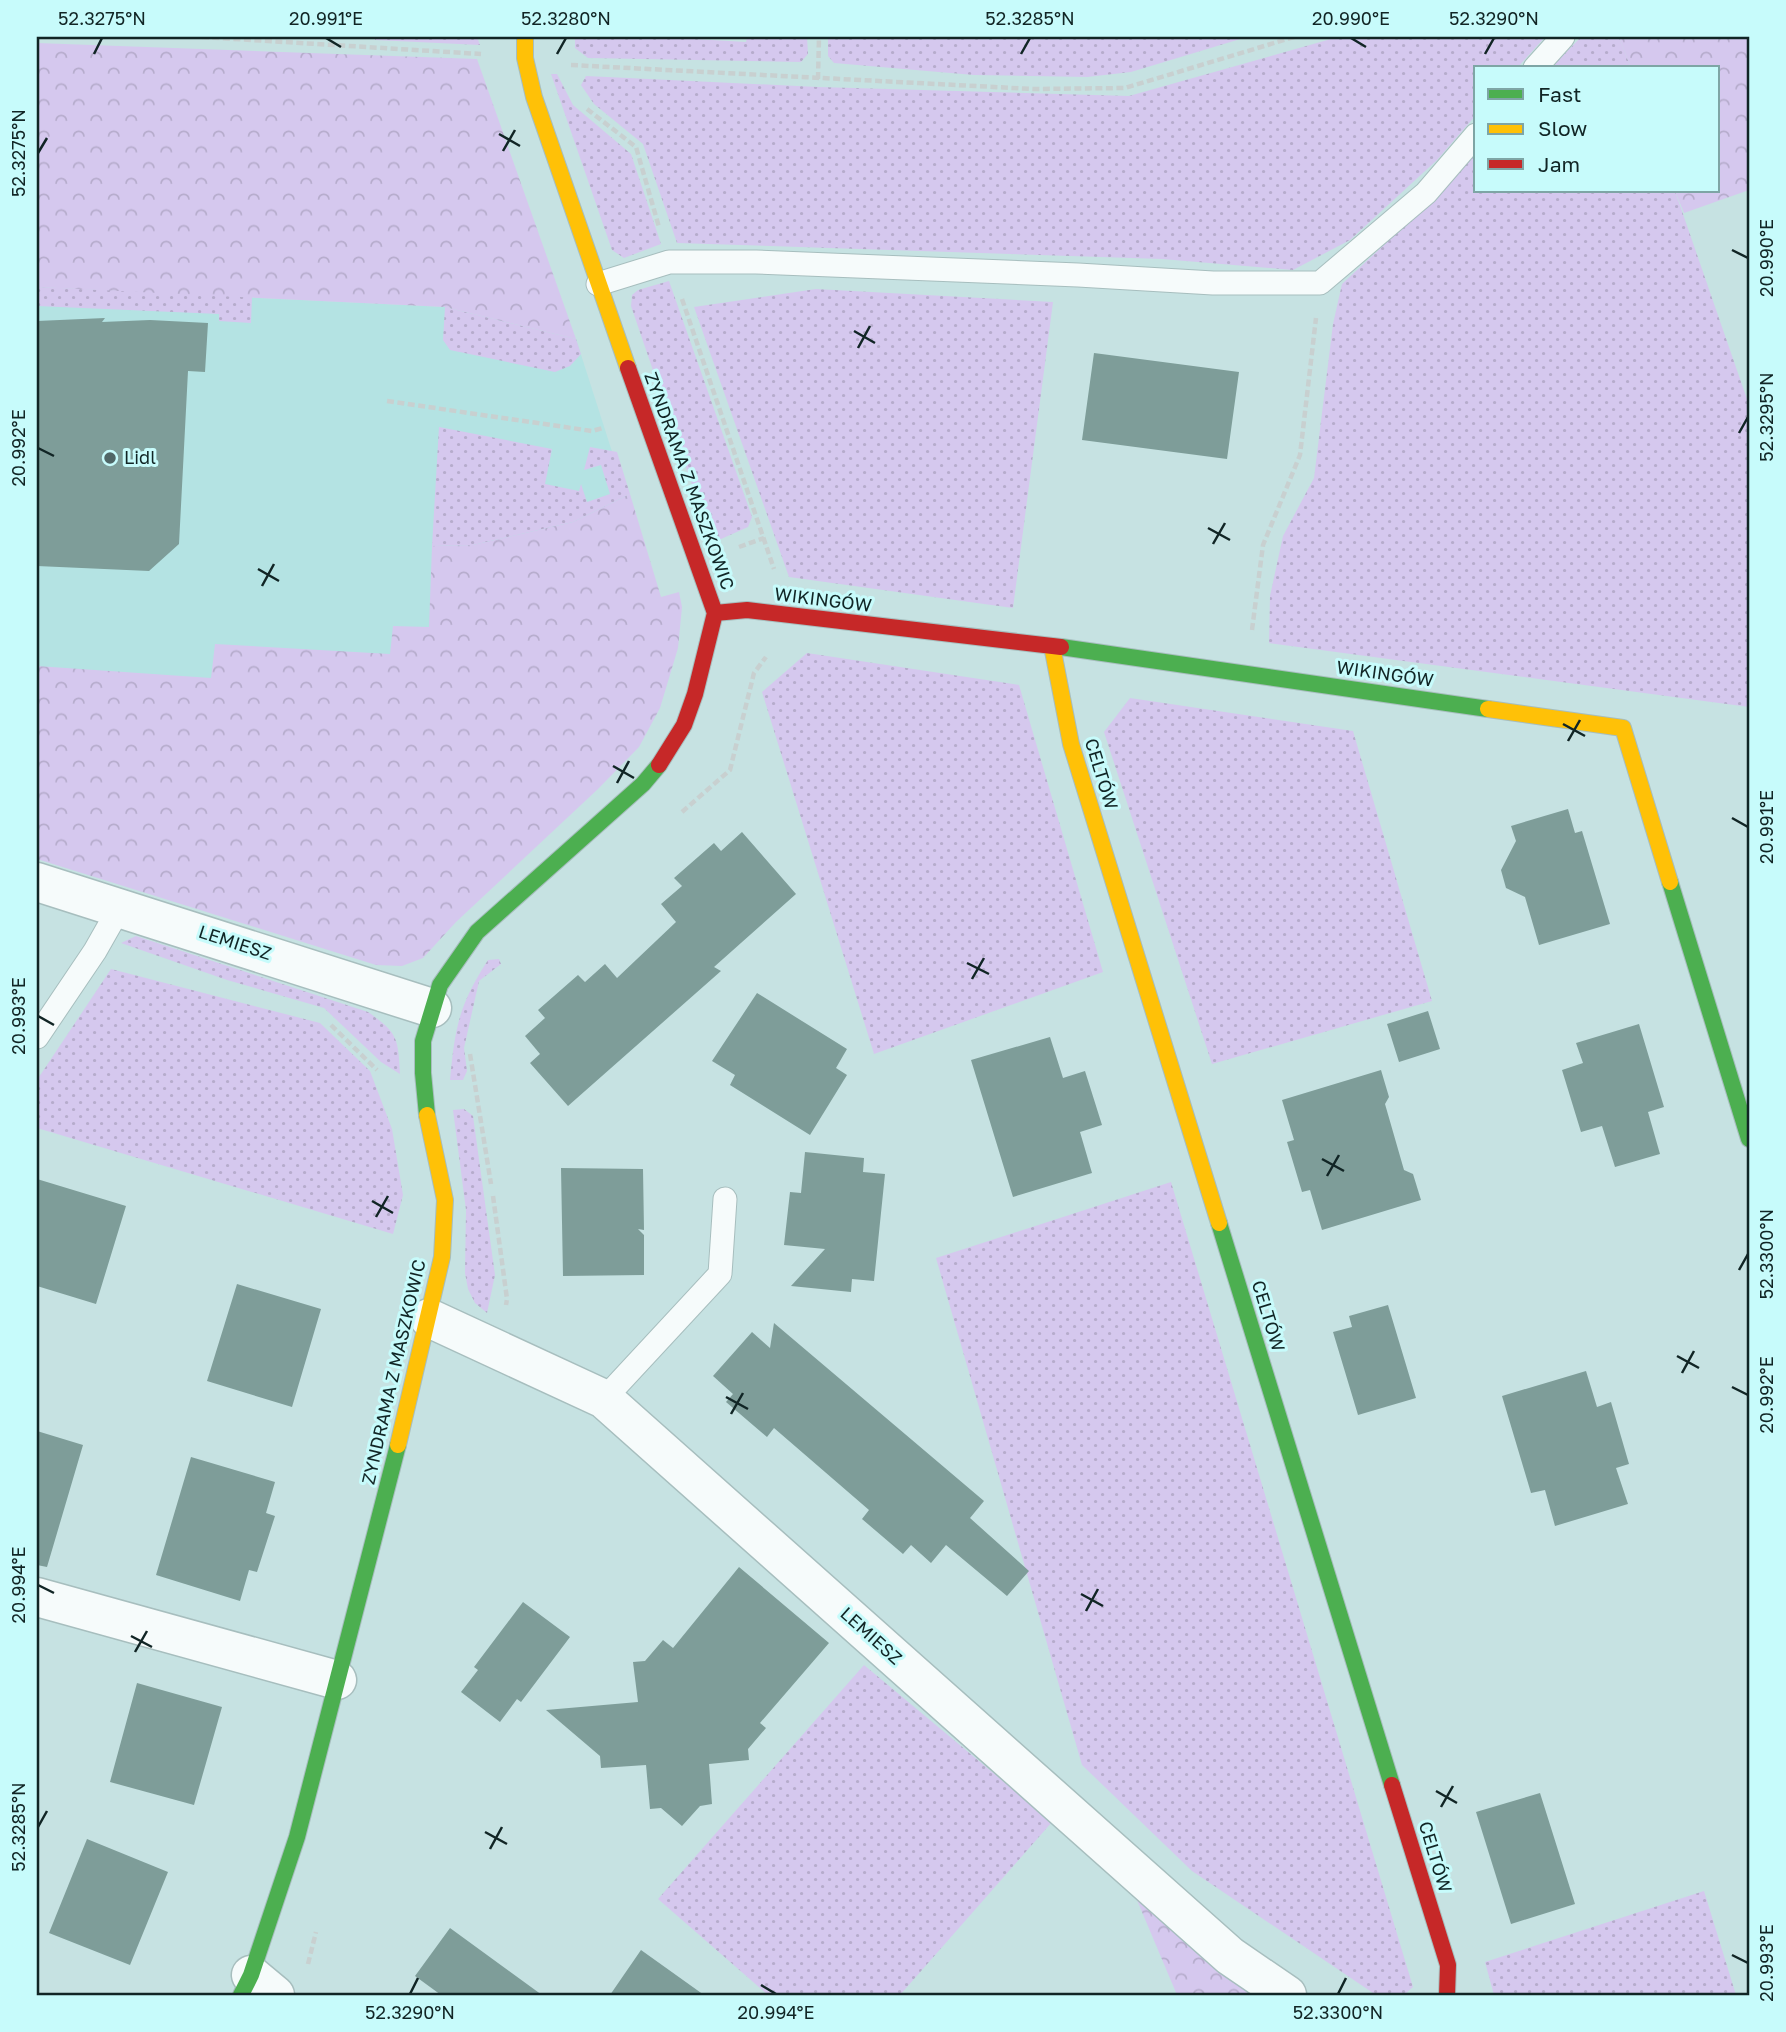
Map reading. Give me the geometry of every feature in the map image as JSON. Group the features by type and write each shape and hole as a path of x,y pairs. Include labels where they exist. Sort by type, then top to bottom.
{"street":[{"name":"ZYNDRAMA Z MASZKOWIC","path":"256,1989 429,1318 442,1257 444,1200 425,1104 423,1073 423,1041 432,1008 440,985 477,932 659,767 684,726 695,694 715,612 534,97 525,58 525,37"},
{"name":"WIKINGÓW","path":"715,612 747,610 1052,646 1623,728 1749,1139"},
{"name":"CELTÓW","path":"1052,646 1071,744 1448,1965 1447,1995"},
{"name":"LEMIESZ","path":"37,882 432,1008"},
{"name":"LEMIESZ","path":"429,1318 604,1399 1230,1956 1287,1995"},
{"path":"37,1597 337,1680"}],"lane":[{"path":"1537,66 1563,37"},
{"path":"598,284 669,262 756,262 1213,283 1320,283 1426,193 1474,137"},
{"path":"37,1037 95,951 120,907"},
{"path":"604,1399 720,1274 725,1199"}],"path":[{"path":"202,37 484,54"},
{"path":"368,37 368,47"},
{"path":"818,79 819,37"},
{"path":"569,76 566,65 1033,89 1125,89 1294,37"},
{"path":"587,108 636,147 669,262 779,583 792,584 786,644 774,646 754,673 730,770 678,815"},
{"path":"1247,673 1263,545 1300,455 1320,283"},
{"path":"387,401 592,431 614,426"},
{"path":"469,1048 508,1299 494,1348"},
{"path":"313,1974 307,1963 317,1927"}],"shaded area":[{"path":"37,287 445,307 576,339 663,611 37,845"}],"green space":[{"path":"375,37 477,37 480,45 375,40"},
{"path":"575,37 694,37 746,42 747,37 807,37 808,54 801,62 588,58 575,48"},
{"path":"828,37 1247,37 1131,72 1087,77 974,75 834,63 828,56"},
{"path":"1338,37 1545,37 1519,66 1474,66 1474,117 1437,160 1350,240 1293,270 1162,259 677,243 643,144 594,104 581,85 586,76 818,87 1129,96"},
{"path":"1581,37 1619,37 1630,66 1553,66"},
{"path":"1619,37 1749,37 1749,190 1684,213 1675,192 1720,192 1720,66 1630,66"},
{"path":"37,43 477,59 576,339 445,307 37,287"},
{"path":"551,74 557,74 573,105 631,154 661,244 624,258 612,250"},
{"path":"1474,150 1474,192 1675,192 1749,405 1749,707 1269,643 1270,596 1283,536 1314,478 1333,324 1342,284 1385,244"},
{"path":"669,281 752,517 748,527 712,543 631,306 632,295 638,290"},
{"path":"37,287 252,296 251,323 219,321 219,314 37,306"},
{"path":"816,289 1053,302 1013,608 789,577 694,307"},
{"path":"445,307 576,339 581,354 570,366 555,372 450,350 443,340"},
{"path":"439,427 552,449 545,484 579,491 581,484 587,502 610,494 601,465 584,470 590,447 617,452 630,494 573,522 473,545 432,546"},
{"path":"630,494 661,597 679,592 682,607 678,648 660,708 639,747 456,922 423,958 402,966 376,965 37,859 37,666 211,678 215,644 390,654 393,626 429,627 432,546 473,545 573,522"},
{"path":"807,653 1019,685 1103,972 874,1054 762,692"},
{"path":"1130,698 1353,731 1432,1001 1212,1064 1104,732"},
{"path":"136,936 368,1012 391,1031 397,1044 400,1074 381,1062 324,1008 227,980 121,943"},
{"path":"499,959 501,964 479,981 464,1048 467,1071 463,1080 450,1080 454,1045 465,1004 488,960"},
{"path":"111,969 320,1023 370,1071 392,1129 403,1195 393,1234 37,1128 37,1080"},
{"path":"464,1109 473,1116 495,1275 487,1313 475,1303 468,1289 465,1273 466,1210 453,1110"},
{"path":"1171,1182 1413,1987 1404,1995 1376,1995 1192,1871 1082,1765 936,1258"},
{"path":"864,1665 1052,1822 900,1995 768,1995 658,1899"},
{"path":"1704,1891 1736,1995 1494,1995 1485,1962"},
{"path":"1134,1893 1264,1995 1177,1995"}],"building":[{"name":"Lidl","path":"105,318 102,322 150,320 208,323 205,372 188,371 179,544 149,571 37,566 37,321"},
{"path":"1094,353 1239,372 1227,459 1082,440"},
{"path":"1568,809 1575,833 1582,831 1610,924 1539,945 1525,897 1506,888 1501,870 1516,841 1511,826"},
{"path":"742,832 796,894 714,967 721,971 568,1106 530,1063 540,1054 525,1036 545,1018 538,1010 578,975 585,982 605,964 617,978 676,922 661,904 682,886 674,878 714,843 721,851"},
{"path":"757,993 847,1049 836,1068 847,1075 810,1135 730,1085 735,1075 712,1061"},
{"path":"1428,1011 1440,1049 1399,1062 1387,1024"},
{"path":"1639,1024 1664,1107 1648,1112 1660,1154 1615,1167 1602,1126 1581,1132 1562,1070 1583,1063 1576,1043"},
{"path":"1050,1037 1063,1078 1085,1071 1102,1125 1080,1132 1092,1173 1013,1197 971,1060"},
{"path":"1381,1070 1389,1097 1385,1104 1404,1170 1413,1174 1421,1200 1322,1230 1310,1190 1302,1192 1287,1142 1294,1140 1282,1100"},
{"path":"805,1152 864,1158 863,1172 885,1174 874,1281 852,1279 851,1292 791,1286 825,1249 784,1245 790,1192 801,1193"},
{"path":"561,1168 643,1169 644,1230 638,1229 644,1235 644,1275 563,1276"},
{"path":"37,1179 126,1206 96,1304 37,1286"},
{"path":"237,1284 321,1309 292,1407 207,1381"},
{"path":"1388,1305 1416,1398 1358,1415 1333,1332 1352,1327 1349,1316"},
{"path":"774,1323 984,1501 970,1518 1029,1571 1007,1596 946,1545 931,1563 911,1545 903,1554 862,1519 869,1510 774,1428 767,1437 726,1402 733,1394 713,1376 752,1332 770,1348"},
{"path":"1586,1371 1597,1407 1611,1402 1629,1464 1616,1468 1628,1504 1555,1526 1545,1490 1531,1493 1502,1396"},
{"path":"37,1431 83,1445 47,1567 37,1565"},
{"path":"191,1457 275,1482 266,1513 275,1516 257,1572 249,1570 240,1601 156,1575"},
{"path":"739,1567 829,1643 760,1723 766,1728 748,1749 749,1760 709,1764 712,1804 700,1806 682,1826 661,1808 650,1809 646,1765 601,1768 600,1756 546,1710 638,1702 633,1662 645,1661 663,1640 673,1648"},
{"path":"523,1602 570,1637 521,1702 517,1699 500,1722 461,1692 478,1670 474,1667"},
{"path":"137,1683 222,1707 194,1805 110,1782"},
{"path":"1540,1793 1575,1904 1511,1924 1476,1812"},
{"path":"87,1839 168,1872 130,1965 49,1933"},
{"path":"450,1928 542,1995 441,1995 415,1976"},
{"path":"641,1950 704,1995 610,1995"}],"traffic: fast":[{"path":"1061,647 1488,709"},
{"path":"427,1115 423,1041 440,985 477,932 643,784 659,765"},
{"path":"1670,882 1749,1139"},
{"path":"1219,1223 1392,1785"},
{"path":"241,1995 251,1975 297,1837 398,1445"}],"traffic: slow":[{"path":"525,37 525,58 534,97 628,368"},
{"path":"1052,646 1071,744 1219,1223"},
{"path":"1488,709 1623,728 1670,882"},
{"path":"398,1445 442,1257 445,1200 427,1115"}],"traffic: jam":[{"path":"628,368 715,613 695,694 684,725 659,765"},
{"path":"715,613 747,610 1061,647"},
{"path":"1392,1785 1448,1965 1447,1995"}],"place":[{"name":"Lidl","path":"110,458"}]}
